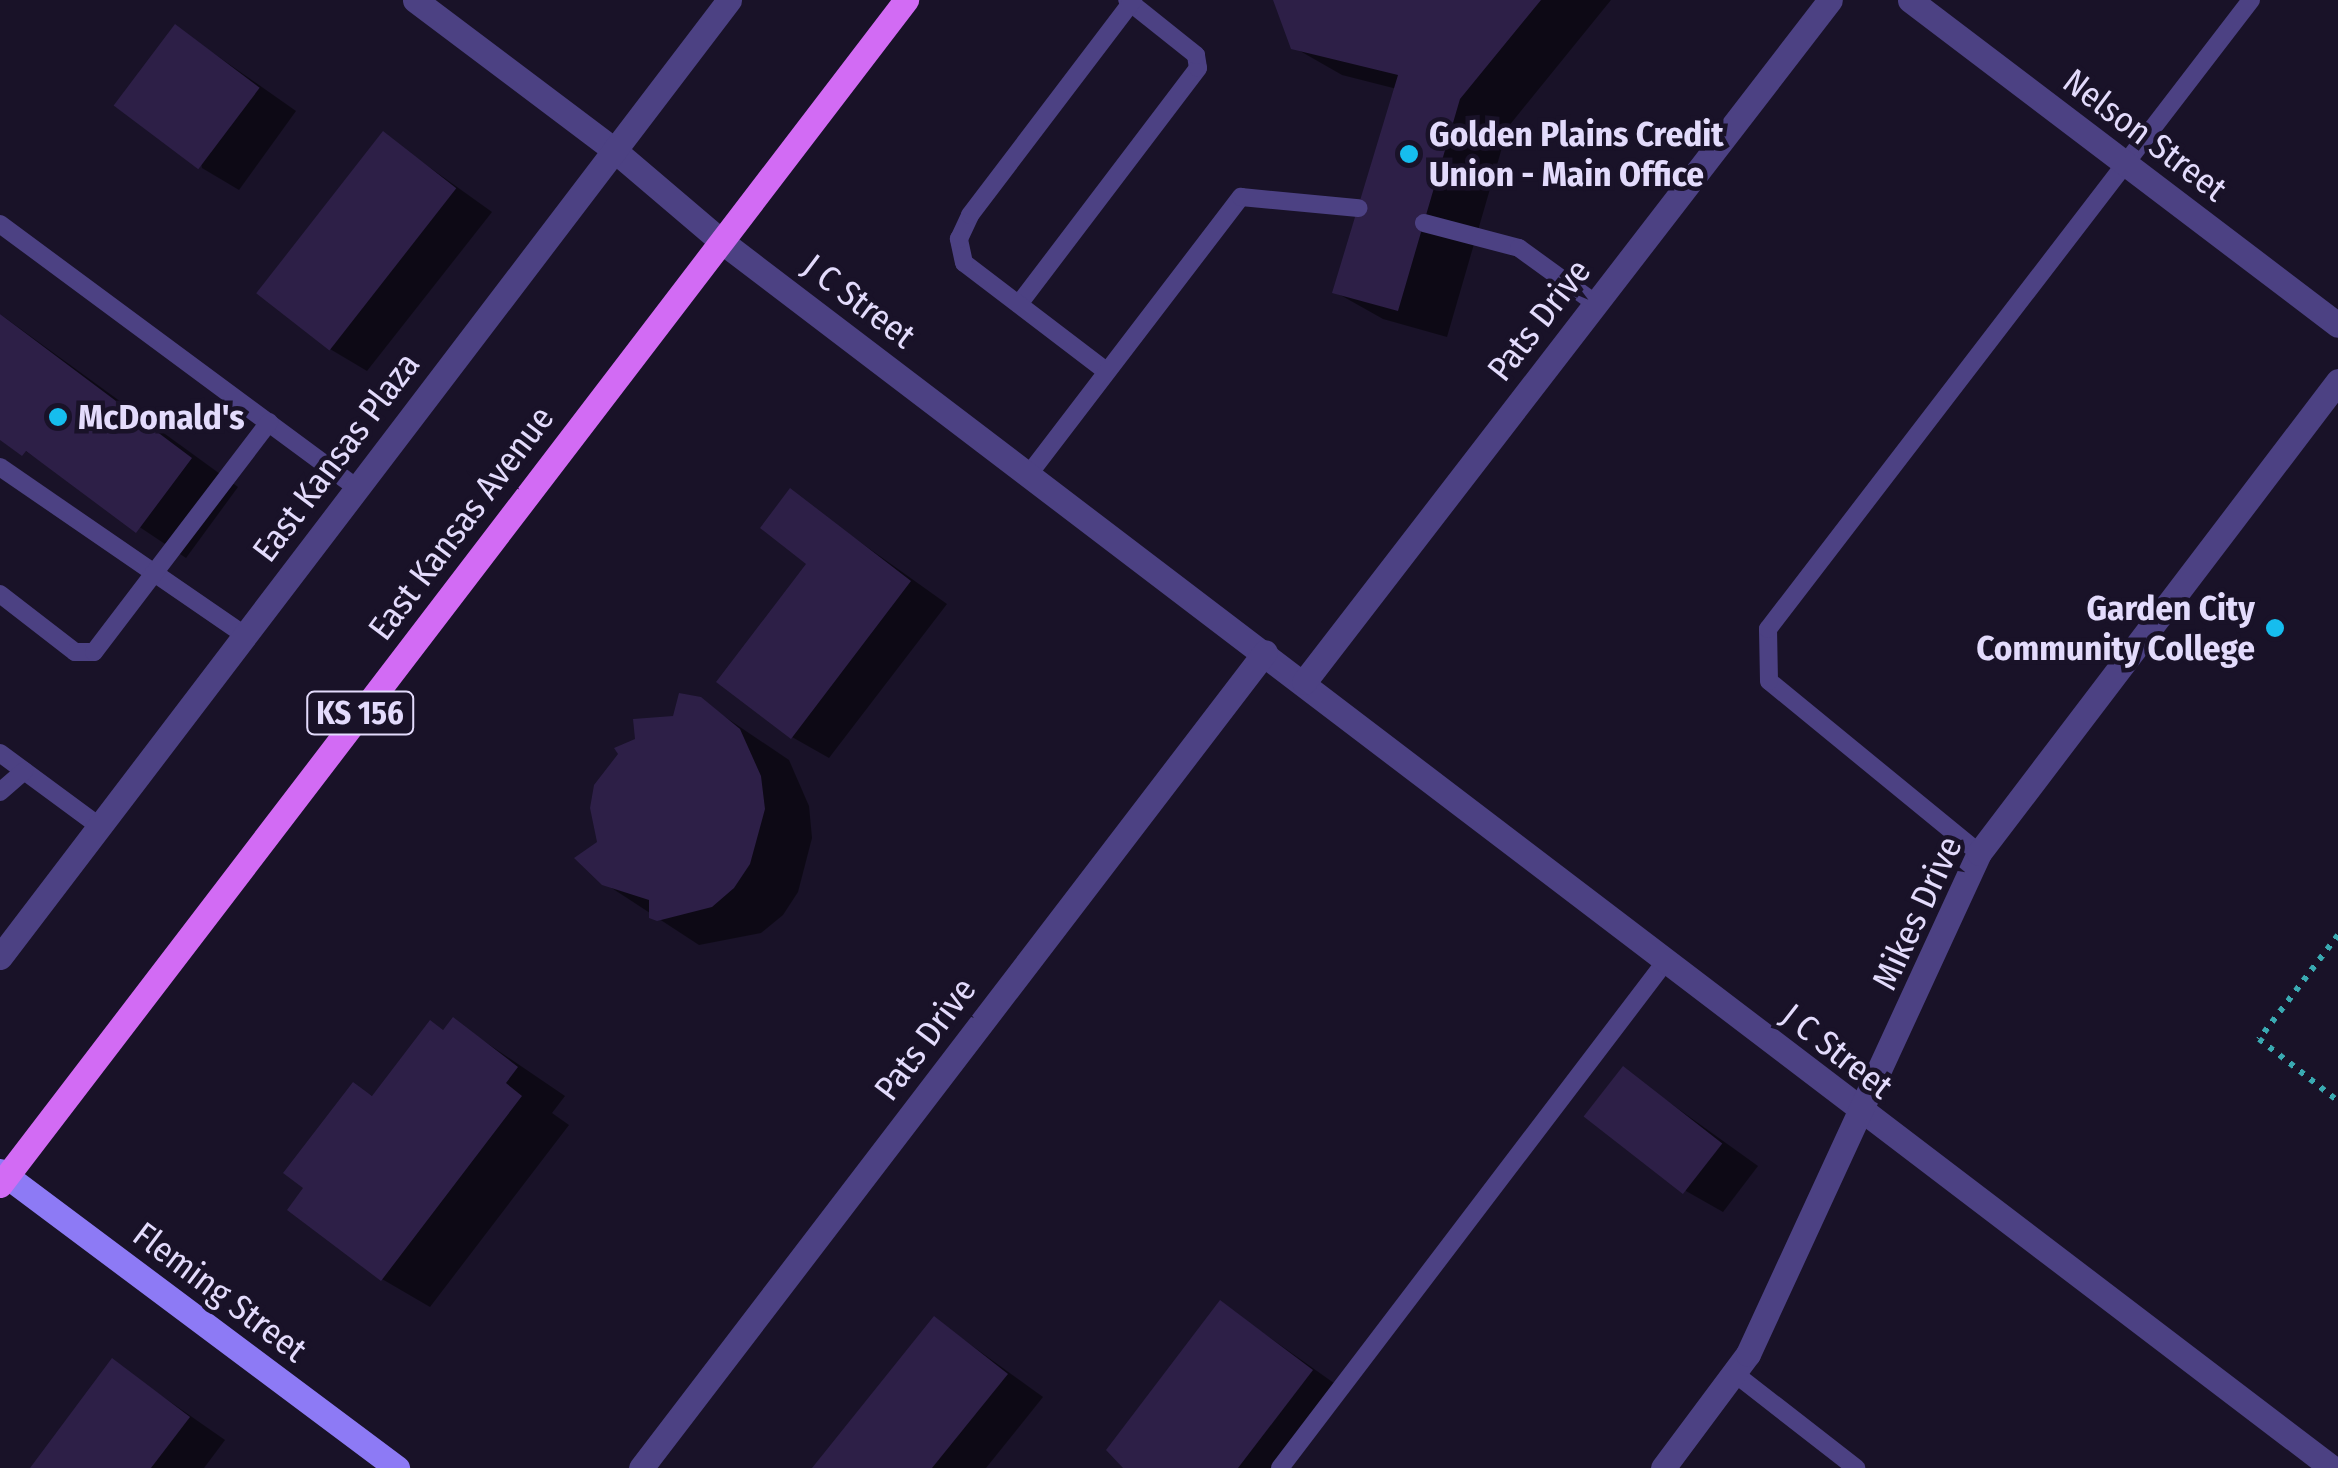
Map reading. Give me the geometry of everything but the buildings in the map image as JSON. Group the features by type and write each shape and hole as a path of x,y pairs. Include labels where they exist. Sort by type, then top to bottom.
{"main road":[{"name":"East Kansas Avenue","path":"2,1177 906,0"}],"street":[{"name":"J C Street","path":"415,0 614,150 721,241 1265,652 1863,1115 2332,1468"},
{"name":"East Kansas Plaza","path":"0,956 730,0"},
{"name":"Pats Drive","path":"1304,682 1830,0"},
{"name":"Nelson Street","path":"1910,0 2338,325"},
{"name":"Mikes Drive","path":"1663,1468 1734,1373 1863,1115 1979,853 2338,381"},
{"name":"Pats Drive","path":"641,1468 1265,652"},
{"name":"Fleming Street","path":"2,1177 397,1468"}],"lane":[{"path":"1979,853 1769,681 1768,629 2251,0"},
{"path":"1019,304 1198,68 1196,54 1131,1 970,215 959,238 964,263 1106,371"},
{"path":"1029,474 1241,197 1358,208"},
{"path":"1424,223 1519,248 1596,304"},
{"path":"0,224 357,488"},
{"path":"0,594 76,652 94,652 268,422"},
{"path":"0,466 244,635"},
{"path":"0,753 99,826"},
{"path":"0,792 24,771"},
{"path":"1280,1468 1665,962"},
{"path":"1734,1373 1856,1468"}],"path":[{"path":"2338,935 2259,1039 2338,1101"}],"place":[{"name":"Golden Plains Credit Union - Main Office","path":"1409,154"},
{"name":"McDonald's","path":"58,417"},
{"name":"Garden City Community College","path":"2275,628"}]}
